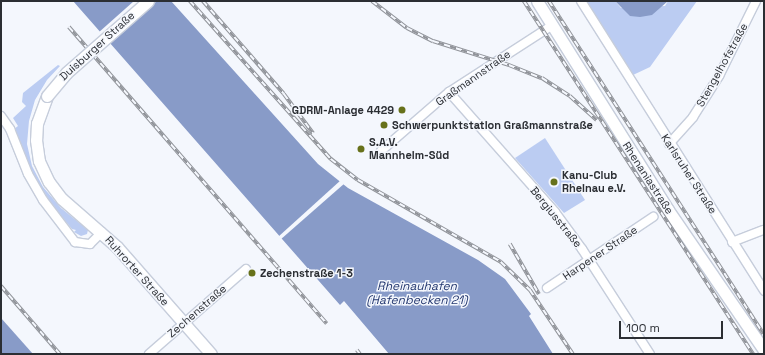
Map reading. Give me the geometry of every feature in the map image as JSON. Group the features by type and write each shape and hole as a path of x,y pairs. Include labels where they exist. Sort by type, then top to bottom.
{"street":[{"name":"Duisburger Straße","path":"102,232 62,199 43,170 36,135 39,115 47,96 66,73 148,1"},
{"name":"Rhenaniastraße","path":"537,1 551,26 688,241 764,350"},
{"name":"Karlsruher Straße","path":"581,1 669,144 764,291"},
{"name":"Stengelhofstraße","path":"669,144 693,117 719,76 756,1"},
{"name":"Graßmannstraße","path":"381,151 449,92 551,26"},
{"name":"Bergiusstraße","path":"449,92 555,212 590,260 650,354"},
{"name":"Ruhrorter Straße","path":"1,116 10,129 28,174 43,200 75,242 90,244 102,232 211,354"},
{"name":"Harpener Straße","path":"547,288 653,217"},
{"path":"732,242 764,230"},
{"name":"Zechenstraße","path":"149,354 246,269"}],"shaded area":[{"path":"586,1 615,1 621,8 665,6 668,1 697,1 650,67 633,75"},
{"path":"58,65 60,66 47,80 35,100 29,121 27,144 32,166 43,187 61,208 88,230 87,234 81,236 74,232 76,230 72,229 45,197 34,178 14,129 18,126 13,118 26,106 22,102 23,93"},
{"name":"Kanu-Club Rheinau e.V.","path":"545,138 585,200 564,213 515,158"}],"water":[{"name":"Rheinauhafen (Hafenbecken 21)","path":"73,1 171,1 318,164 348,188 478,260 505,279 531,314 529,316 553,354 389,354 344,301 340,305"},
{"path":"615,1 668,1 652,15 640,17 630,16"},
{"path":"1,318 33,354 1,354"}],"pier":[{"path":"134,1 157,1 108,44 98,33"},
{"path":"341,180 345,183 280,240 278,237"}],"railway":[{"path":"190,1 331,159 358,180 501,262 530,290 573,354"},
{"path":"203,1 284,94 313,133"},
{"path":"372,1 407,28 433,41 509,65 542,78 570,96 597,120"},
{"path":"524,1 753,354"},
{"path":"549,1 764,334"},
{"path":"69,27 327,324"},
{"path":"510,244 539,294"},
{"path":"1,286 60,354"},
{"path":"357,350 360,354"}],"place":[{"name":"GDRM-Anlage 4429","path":"402,110"},
{"name":"Schwerpunktstation Graßmannstraße","path":"384,125"},
{"name":"S.A.V. Mannheim-Süd","path":"361,149"},
{"name":"Kanu-Club Rheinau e.V.","path":"554,182"},
{"name":"Zechenstraße 1-3","path":"252,273"}]}
